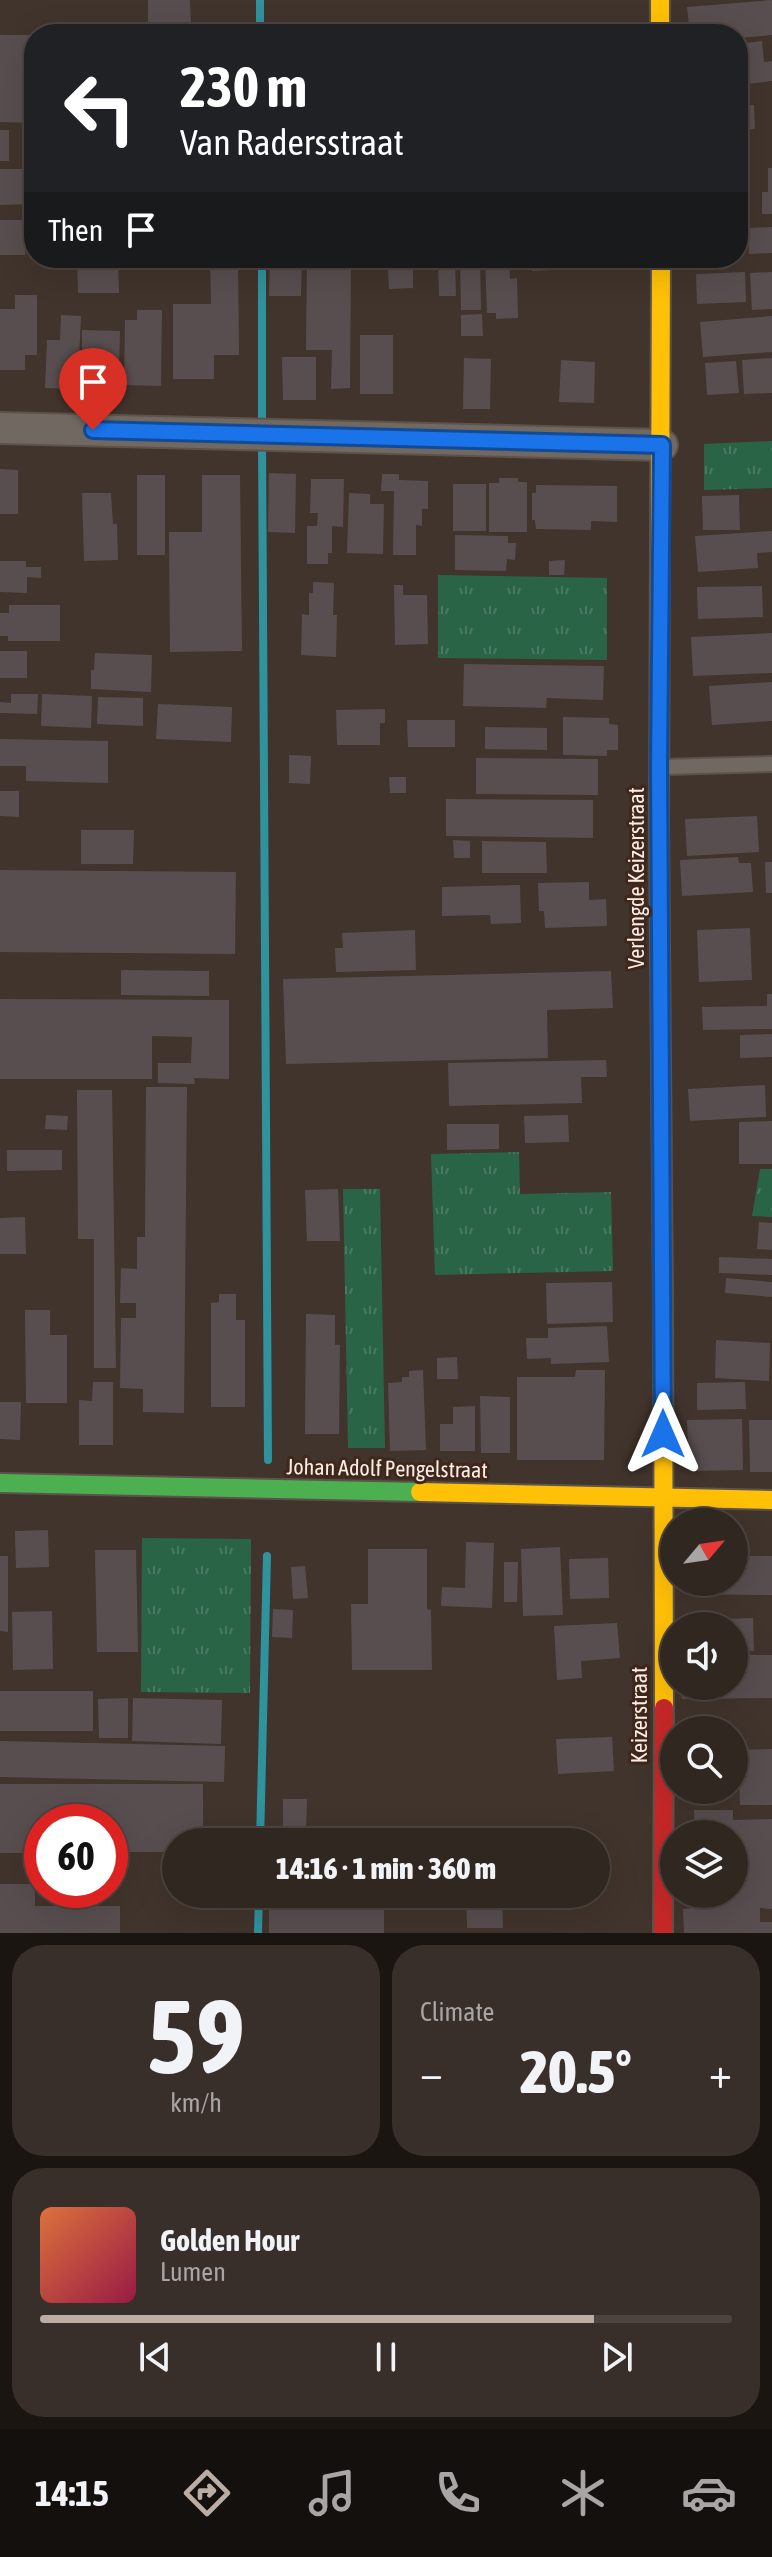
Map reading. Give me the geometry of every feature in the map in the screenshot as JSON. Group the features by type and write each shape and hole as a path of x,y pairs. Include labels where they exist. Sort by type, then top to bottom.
{"main road":[{"path":"660,0 660,24"},
{"name":"Verlengde Keizerstraat","path":"661,268 659,767 664,1498"},
{"name":"Johan Adolf Pengelstraat","path":"0,1483 772,1500"},
{"name":"Keizerstraat","path":"663,1933 664,1498"}],"street":[{"path":"0,428 662,445"}],"lane":[{"path":"659,767 772,764"}],"green space":[{"path":"772,441 772,488 704,490 704,444"},
{"path":"438,575 607,578 607,660 438,658"},
{"path":"519,1152 520,1194 611,1192 613,1271 435,1275 431,1154"},
{"path":"760,1169 772,1169 772,1217 752,1216"},
{"path":"343,1189 380,1189 385,1448 348,1448"},
{"path":"142,1538 251,1539 250,1693 141,1692"}],"building":[{"path":"148,0 190,0 191,23 148,24"},
{"path":"772,0 772,35 748,37 748,24 689,24 687,7"},
{"path":"0,35 24,35 24,123 0,122"},
{"path":"762,41 764,62 772,61 772,81 748,84 748,43"},
{"path":"748,105 754,105 755,129 748,129"},
{"path":"0,130 9,130 9,161 0,161"},
{"path":"768,168 772,168 772,214 762,214 762,192 768,192"},
{"path":"0,169 24,169 24,204 0,205"},
{"path":"0,220 24,220 24,255 0,255"},
{"path":"772,227 772,253 749,254 748,228"},
{"path":"77,268 118,268 119,293 78,293"},
{"path":"210,268 238,268 239,355 214,355 214,379 173,379 173,304 211,304"},
{"path":"270,268 302,268 301,296 269,296"},
{"path":"307,268 351,268 350,388 331,389 332,350 306,350"},
{"path":"438,268 455,268 456,296 439,296"},
{"path":"460,268 480,268 481,310 461,310"},
{"path":"485,268 509,268 510,279 517,278 518,318 496,319 496,313 487,313"},
{"path":"532,268 576,269 532,271"},
{"path":"388,270 413,270 413,288 389,289"},
{"path":"745,272 746,302 697,304 696,274"},
{"path":"772,272 772,309 752,310 750,273"},
{"path":"15,295 37,295 37,355 25,355 25,370 0,370 0,309 15,309"},
{"path":"137,310 162,310 161,386 124,385 125,320 137,320"},
{"path":"482,314 483,336 461,336 461,315"},
{"path":"61,315 81,316 79,361 73,361 72,389 45,388 47,340 60,340"},
{"path":"772,316 772,352 703,357 700,322"},
{"path":"82,330 120,331 119,369 114,369 114,381 82,380"},
{"path":"360,335 393,335 393,394 360,394"},
{"path":"282,357 316,357 316,400 283,400"},
{"path":"464,358 491,359 490,409 463,409"},
{"path":"772,358 772,393 744,394 742,360"},
{"path":"561,360 595,362 594,403 559,402"},
{"path":"736,361 739,393 707,395 705,363"},
{"path":"0,469 18,470 18,514 0,514"},
{"path":"269,473 296,474 295,533 268,532"},
{"path":"382,474 399,474 399,480 428,481 428,509 422,509 422,526 416,525 416,555 393,555 394,491 381,491"},
{"path":"137,475 165,475 165,555 137,555"},
{"path":"202,475 240,475 242,651 170,652 169,532 202,532"},
{"path":"499,478 518,478 518,482 527,482 527,532 489,532 489,483 499,483"},
{"path":"311,479 344,479 343,527 332,526 332,553 328,553 328,564 307,564 307,526 317,526 318,513 310,513"},
{"path":"453,484 486,484 486,531 453,531"},
{"path":"536,485 617,486 617,522 591,521 591,530 536,529 535,520 532,520 532,493 536,493"},
{"path":"82,493 111,493 113,524 117,524 118,560 84,561"},
{"path":"349,493 370,494 370,504 384,504 383,554 347,553"},
{"path":"739,495 740,530 703,530 702,496"},
{"path":"772,531 772,552 757,553 758,568 698,572 695,536"},
{"path":"455,535 508,536 508,543 516,543 515,560 507,559 506,571 455,570"},
{"path":"565,560 564,575 549,575 549,561"},
{"path":"0,561 26,561 26,567 41,567 41,578 27,577 27,593 0,592"},
{"path":"313,582 334,583 336,657 301,655 302,614 309,615 309,593 313,593"},
{"path":"394,585 403,585 403,595 427,595 428,644 395,645"},
{"path":"762,586 763,617 698,619 697,587"},
{"path":"9,605 60,605 60,641 8,641 8,636 0,636 0,613 9,613"},
{"path":"772,633 772,673 693,676 691,637"},
{"path":"0,651 27,651 27,678 0,678"},
{"path":"95,653 152,655 151,692 91,689"},
{"path":"464,664 604,666 603,700 547,698 546,708 463,706"},
{"path":"772,682 772,721 712,725 709,686"},
{"path":"11,694 38,694 37,714 0,713 0,702 11,703"},
{"path":"42,694 92,696 91,728 41,726"},
{"path":"98,697 143,698 143,726 97,724"},
{"path":"158,704 232,707 231,742 156,739"},
{"path":"385,709 385,723 380,723 380,745 337,745 336,710"},
{"path":"563,717 609,718 609,724 618,725 618,750 607,750 607,756 563,755"},
{"path":"407,720 455,720 455,747 408,747"},
{"path":"485,727 547,728 547,750 485,749"},
{"path":"0,739 108,741 108,783 26,781 26,766 0,766"},
{"path":"289,755 311,756 310,784 289,783"},
{"path":"476,758 598,759 598,795 476,794"},
{"path":"389,777 406,777 406,793 390,793"},
{"path":"0,791 19,791 19,817 0,816"},
{"path":"446,799 593,800 593,838 446,836"},
{"path":"757,816 759,852 687,856 685,819"},
{"path":"81,830 134,830 133,864 81,864"},
{"path":"453,840 470,841 470,858 454,858"},
{"path":"482,841 546,842 547,873 482,873"},
{"path":"738,857 739,863 751,863 753,892 682,896 680,860"},
{"path":"765,862 772,862 772,893 766,893"},
{"path":"0,870 236,872 235,954 0,952"},
{"path":"589,882 589,900 606,899 607,926 545,928 544,911 539,911 538,883"},
{"path":"520,885 521,923 491,924 490,915 442,916 442,887"},
{"path":"750,928 752,980 699,982 697,930"},
{"path":"415,930 416,970 336,972 335,948 343,948 342,933"},
{"path":"121,970 209,971 209,996 121,995"},
{"path":"611,971 613,1008 547,1010 548,1058 286,1064 283,979"},
{"path":"767,994 772,994 772,1029 703,1030 702,1007 767,1006"},
{"path":"0,999 229,1000 229,1079 194,1078 195,1084 158,1083 158,1063 191,1063 192,1037 152,1036 152,1079 0,1079"},
{"path":"772,1034 772,1057 740,1058 740,1035"},
{"path":"606,1060 607,1077 581,1077 582,1103 449,1106 448,1063"},
{"path":"765,1085 766,1117 690,1121 688,1089"},
{"path":"146,1087 187,1087 184,1413 143,1412 143,1389 120,1388 121,1318 136,1318 136,1303 120,1303 121,1268 137,1269 137,1237 145,1237"},
{"path":"77,1090 112,1090 116,1368 94,1368 94,1239 78,1239"},
{"path":"46,1115 68,1116 67,1130 45,1129"},
{"path":"568,1115 569,1142 525,1143 524,1116"},
{"path":"772,1121 772,1164 739,1164 739,1122"},
{"path":"447,1124 499,1124 499,1149 447,1150"},
{"path":"7,1150 62,1150 62,1170 7,1171"},
{"path":"338,1189 340,1241 307,1241 305,1190"},
{"path":"25,1217 26,1254 0,1254 0,1218"},
{"path":"759,1222 772,1223 772,1250 757,1249"},
{"path":"719,1257 772,1259 772,1275 719,1273"},
{"path":"726,1278 772,1282 772,1297 725,1293"},
{"path":"612,1282 613,1322 547,1324 546,1283"},
{"path":"219,1294 236,1294 236,1320 245,1320 245,1407 211,1407 211,1303 219,1302"},
{"path":"25,1310 50,1310 50,1335 67,1335 67,1403 26,1403"},
{"path":"306,1314 335,1315 335,1345 340,1345 339,1434 305,1434"},
{"path":"607,1326 609,1362 551,1364 551,1358 527,1359 526,1338 548,1338 548,1328"},
{"path":"716,1340 770,1343 769,1381 715,1378"},
{"path":"457,1357 458,1379 437,1379 437,1358"},
{"path":"423,1370 426,1450 390,1451 388,1383 402,1382 402,1377 409,1377 409,1371"},
{"path":"576,1370 605,1370 604,1460 517,1460 517,1377 575,1377"},
{"path":"93,1382 113,1382 113,1445 79,1445 79,1400 92,1401"},
{"path":"745,1382 746,1409 697,1410 697,1383"},
{"path":"480,1396 510,1397 510,1453 481,1453"},
{"path":"0,1402 21,1402 20,1440 0,1439"},
{"path":"475,1406 475,1451 440,1451 440,1424 453,1424 453,1407"},
{"path":"742,1419 743,1470 689,1471 687,1420"},
{"path":"749,1420 772,1420 772,1472 750,1472"},
{"path":"48,1530 49,1567 16,1568 15,1531"},
{"path":"466,1542 494,1543 492,1608 441,1606 442,1587 465,1588"},
{"path":"560,1547 563,1615 523,1616 521,1549"},
{"path":"368,1549 427,1549 427,1609 431,1610 432,1670 352,1670 351,1604 368,1604"},
{"path":"95,1550 136,1550 138,1652 97,1652"},
{"path":"0,1556 8,1556 8,1632 0,1631"},
{"path":"748,1556 772,1556 772,1595 748,1595"},
{"path":"608,1558 609,1598 570,1599 569,1559"},
{"path":"504,1562 518,1562 517,1602 504,1602"},
{"path":"305,1566 308,1598 293,1599 291,1567"},
{"path":"273,1609 293,1610 292,1638 272,1637"},
{"path":"52,1611 53,1669 13,1670 12,1612"},
{"path":"748,1618 753,1618 754,1651 748,1651"},
{"path":"617,1623 620,1658 581,1661 582,1678 557,1680 554,1626"},
{"path":"748,1655 772,1655 772,1698 748,1698"},
{"path":"0,1691 93,1691 93,1731 0,1731"},
{"path":"128,1698 128,1738 99,1738 98,1699"},
{"path":"133,1698 222,1700 221,1744 132,1741"},
{"path":"612,1737 614,1771 558,1774 556,1739"},
{"path":"0,1741 225,1746 224,1782 0,1777"},
{"path":"772,1749 772,1805 740,1805 748,1804 748,1750"},
{"path":"0,1784 203,1784 203,1828 162,1828 162,1852 128,1852 128,1804 24,1804 24,1853 0,1853"},
{"path":"283,1799 307,1799 306,1828 283,1828"},
{"path":"694,1810 733,1810 733,1820 694,1820"},
{"path":"772,1819 772,1909 760,1908 760,1922 772,1922 772,1933 684,1933 683,1909 748,1908 748,1820 733,1820"},
{"path":"0,1884 24,1884 24,1908 120,1908 120,1933 0,1933"},
{"path":"269,1908 384,1908 384,1933 269,1933"},
{"path":"466,1908 502,1908 503,1928 467,1928"}],"waterway":[{"path":"260,0 260,24"},
{"path":"262,268 262,428"},
{"path":"262,441 268,1460"},
{"path":"260,1828 267,1556"},
{"path":"258,1933 259,1908"}],"traffic: fast":[{"path":"659,824 663,1305"},
{"path":"0,1483 420,1492"}],"traffic: slow":[{"path":"660,0 660,24"},
{"path":"659,824 661,268"},
{"path":"663,1305 664,1708"},
{"path":"420,1492 772,1500"}],"traffic: jam":[{"path":"663,1933 664,1708"}],"route":[{"path":"93,430 662,445 659,767 663,1434"}]}
